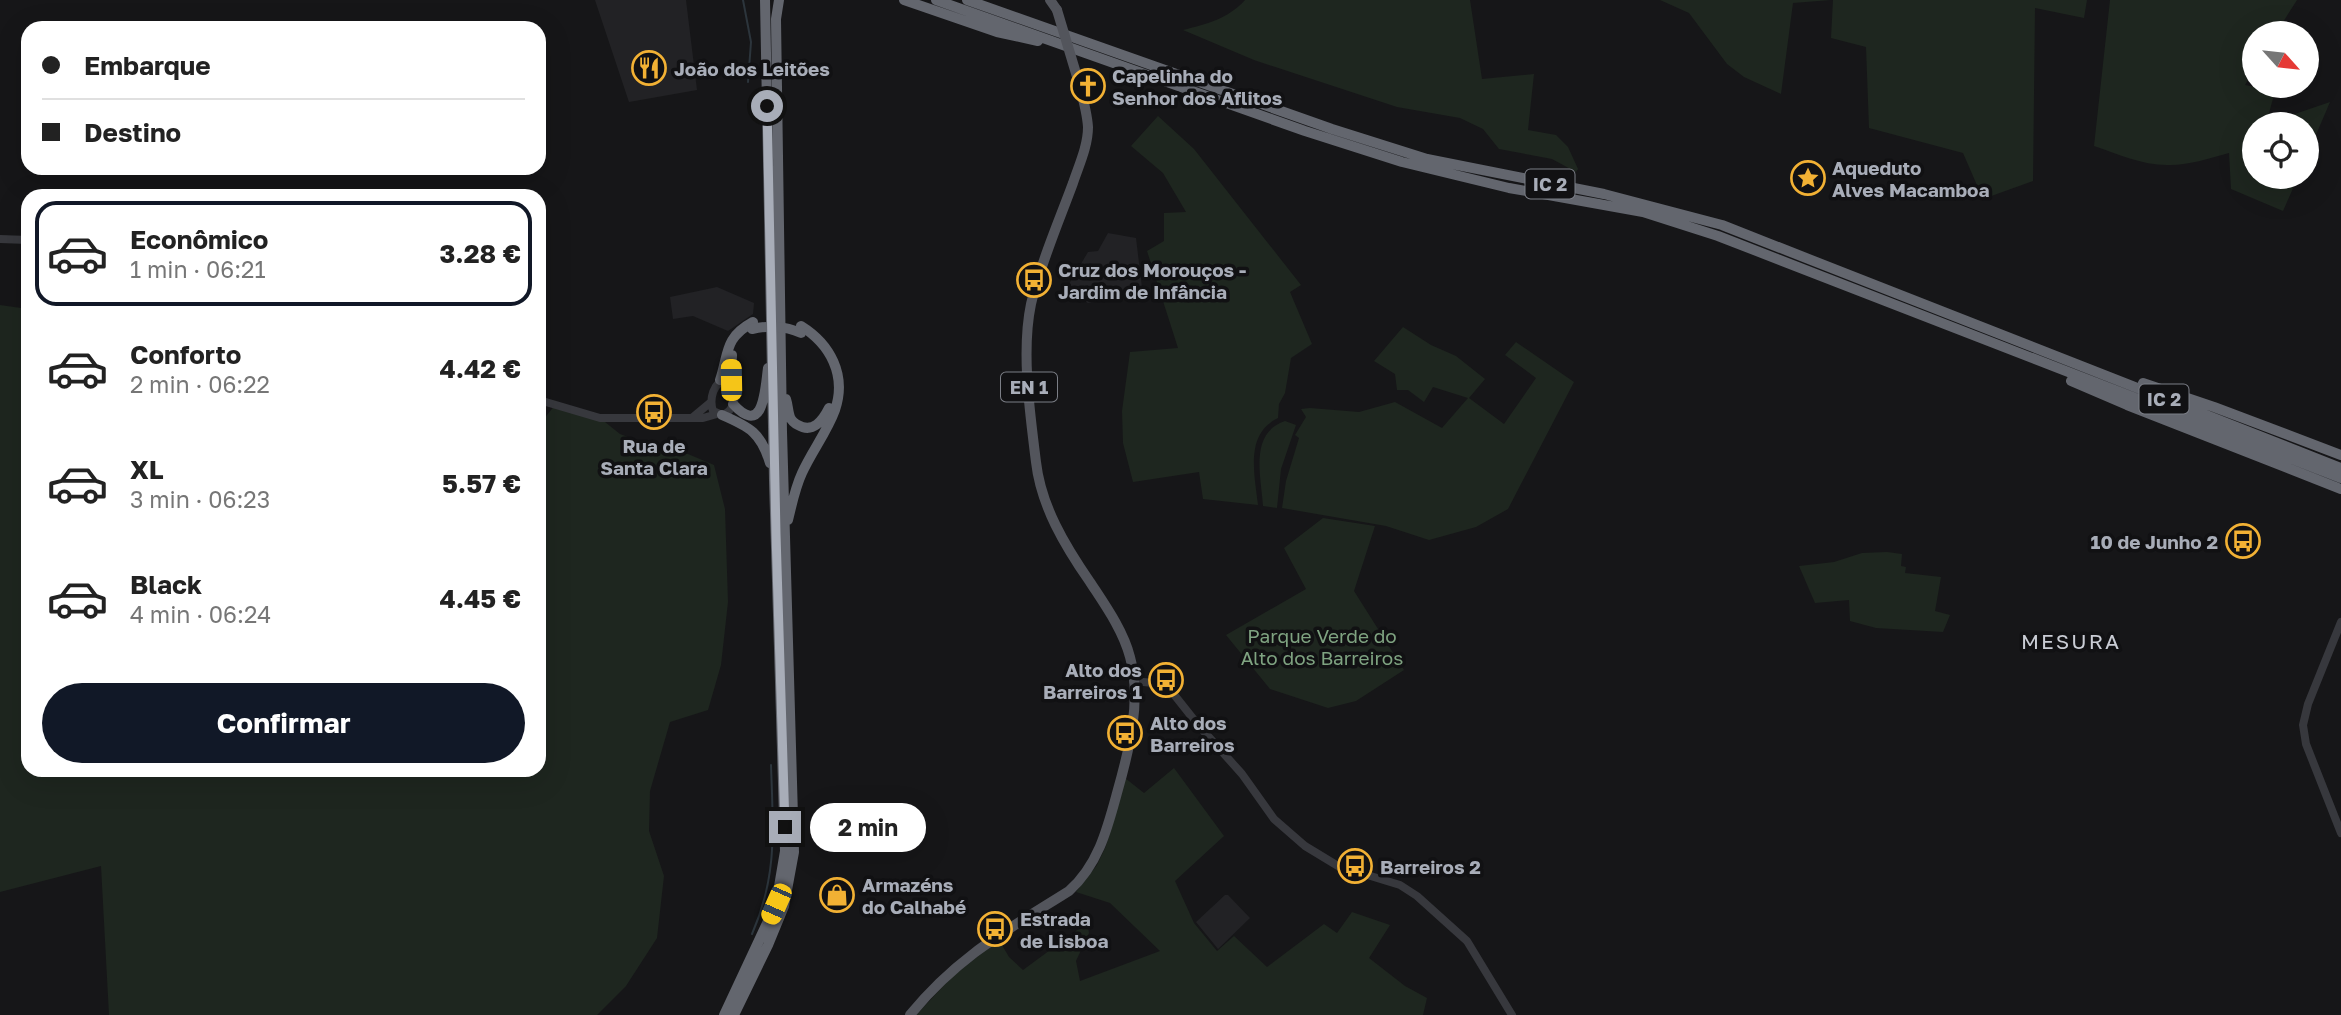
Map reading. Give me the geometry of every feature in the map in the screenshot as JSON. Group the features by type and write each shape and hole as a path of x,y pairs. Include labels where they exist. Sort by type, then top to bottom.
{"highway":[{"path":"724,1015 776,904 785,851 774,480 765,0"},
{"path":"734,1015 784,906 794,852 782,387 776,19 779,0"},
{"path":"904,0 997,32 1063,46"},
{"name":"IC 2","path":"936,0 1402,162 1510,188 1643,212 1718,236 2341,478"},
{"name":"IC 2","path":"967,0 1332,129 1427,159 1604,194 1722,225 2341,468"},
{"path":"991,0 1054,31"},
{"path":"725,380 734,348 752,326 801,329 816,336 833,358 839,394 830,422 801,474 785,537"},
{"path":"782,387 789,417 794,422 806,428 814,427 821,421 832,399 832,376 828,363 801,329"},
{"path":"733,404 748,416 759,412 772,345"},
{"path":"2042,351 2214,407 2341,455"},
{"path":"2020,353 2045,369 2127,405 2341,489"},
{"path":"720,415 748,427 760,438 766,448 774,480"}],"main road":[{"name":"EN 1","path":"910,1015 950,971 998,934 1069,891 1093,862 1102,844 1122,776 1130,734 1135,696 1131,658 1108,610 1057,530 1048,509 1036,465 1027,353 1029,317 1037,282 1087,140 1086,109 1057,5 1050,0"}],"street":[{"path":"0,239 21,240"},
{"path":"546,402 600,418 709,418 727,414 733,404 736,389 725,380 716,385 711,402 713,411 720,415"},
{"path":"694,417 711,402"},
{"path":"2341,622 2304,716 2303,736 2341,834"},
{"path":"1133,681 1164,684 1241,774 1274,819 1305,846 1338,866 1400,885 1417,896 1467,941 1512,1015"}],"shaded area":[{"path":"595,0 686,0 697,90 629,102"},
{"path":"1108,233 1136,238 1143,296 1088,303 1066,289 1088,252 1098,251"},
{"path":"717,287 754,303 753,314 728,331 693,316 673,319 670,297"},
{"path":"1225,895 1250,918 1218,949 1196,922"}],"green space":[{"path":"1245,0 1470,0 1482,79 1534,74 1528,130 1556,135 1568,147 1578,169 1576,172 1552,159 1499,149 1483,129 1460,118 1397,107 1254,60 1183,30 1224,16"},
{"path":"1660,0 1831,0 1793,3 1781,94 1744,77 1727,64 1689,13"},
{"path":"1833,0 2087,0 2084,18 2035,8 2033,181 1983,199 1963,153 1869,128 1866,47 1831,38"},
{"path":"2110,0 2297,0 2284,21 2242,21 2242,98 2273,98 2269,112 2242,112 2242,189 2293,189 2283,211 2231,189 2229,153 2185,164 2160,165 2131,159 2094,146"},
{"path":"2330,102 2319,128 2319,112 2301,112"},
{"path":"1158,116 1194,149 1301,285 1290,292 1312,344 1291,358 1278,418 1267,425 1256,445 1254,469 1258,505 1203,499 1199,472 1133,482 1123,443 1122,411 1130,352 1178,348 1147,251 1164,241 1164,213 1186,212 1163,173 1131,146"},
{"path":"0,305 21,308 21,777 546,777 546,416 555,405 600,418 620,434 649,445 688,454 714,465 725,509 728,602 721,665 708,710 670,722 650,791 649,831 664,876 657,938 626,986 597,1015 109,1015 101,866 0,892"},
{"path":"1403,327 1431,345 1456,356 1485,379 1469,398 1504,424 1536,378 1505,355 1516,342 1574,382 1508,509 1476,527 1429,540 1386,526 1282,508 1286,481 1299,438 1295,435 1306,417 1301,409 1359,412 1395,402 1442,428 1468,398 1433,387 1424,402 1408,390 1397,390 1395,374 1374,361"},
{"path":"1285,421 1296,425 1281,469 1277,508 1263,506 1260,469 1262,445 1266,435"},
{"name":"Parque Verde do Alto dos Barreiros","path":"1323,518 1375,526 1354,591 1404,670 1356,701 1328,708 1270,689 1226,635 1306,589 1284,548"},
{"path":"1862,553 1902,554 1901,566 1906,567 1905,573 1941,577 1935,611 1950,615 1943,632 1876,628 1850,621 1849,600 1815,603 1799,566 1834,562"},
{"path":"1174,768 1224,836 1175,881 1194,923 1217,951 1234,936 1267,967 1324,924 1337,933 1352,912 1390,925 1369,958 1405,986 1427,998 1423,1015 916,1015 954,975 999,940 1009,957 1023,970 1084,925 1088,927 1089,933 1076,961 1080,981 1160,951 1110,903 1076,892 1097,865 1106,846 1125,778 1144,793"}],"waterway":[{"path":"743,0 751,42 748,82"},
{"path":"752,934 770,871 773,830 771,765"}],"place":[{"name":"João dos Leitões","path":"649,68"},
{"name":"Capelinha do Senhor dos Aflitos","path":"1088,86"},
{"name":"Aqueduto Alves Macamboa","path":"1808,178"},
{"name":"Cruz dos Morouços - Jardim de Infância","path":"1034,280"},
{"name":"Rua de Santa Clara","path":"654,412"},
{"name":"10 de Junho 2","path":"2243,541"},
{"name":"Alto dos Barreiros 1","path":"1166,680"},
{"name":"Alto dos Barreiros","path":"1125,733"},
{"name":"Barreiros 2","path":"1355,866"},
{"name":"Armazéns do Calhabé","path":"837,895"},
{"name":"Estrada de Lisboa","path":"995,929"}],"district":[{"name":"MESURA","path":"2071,641"}],"route":[{"path":"767,106 785,827"}]}
